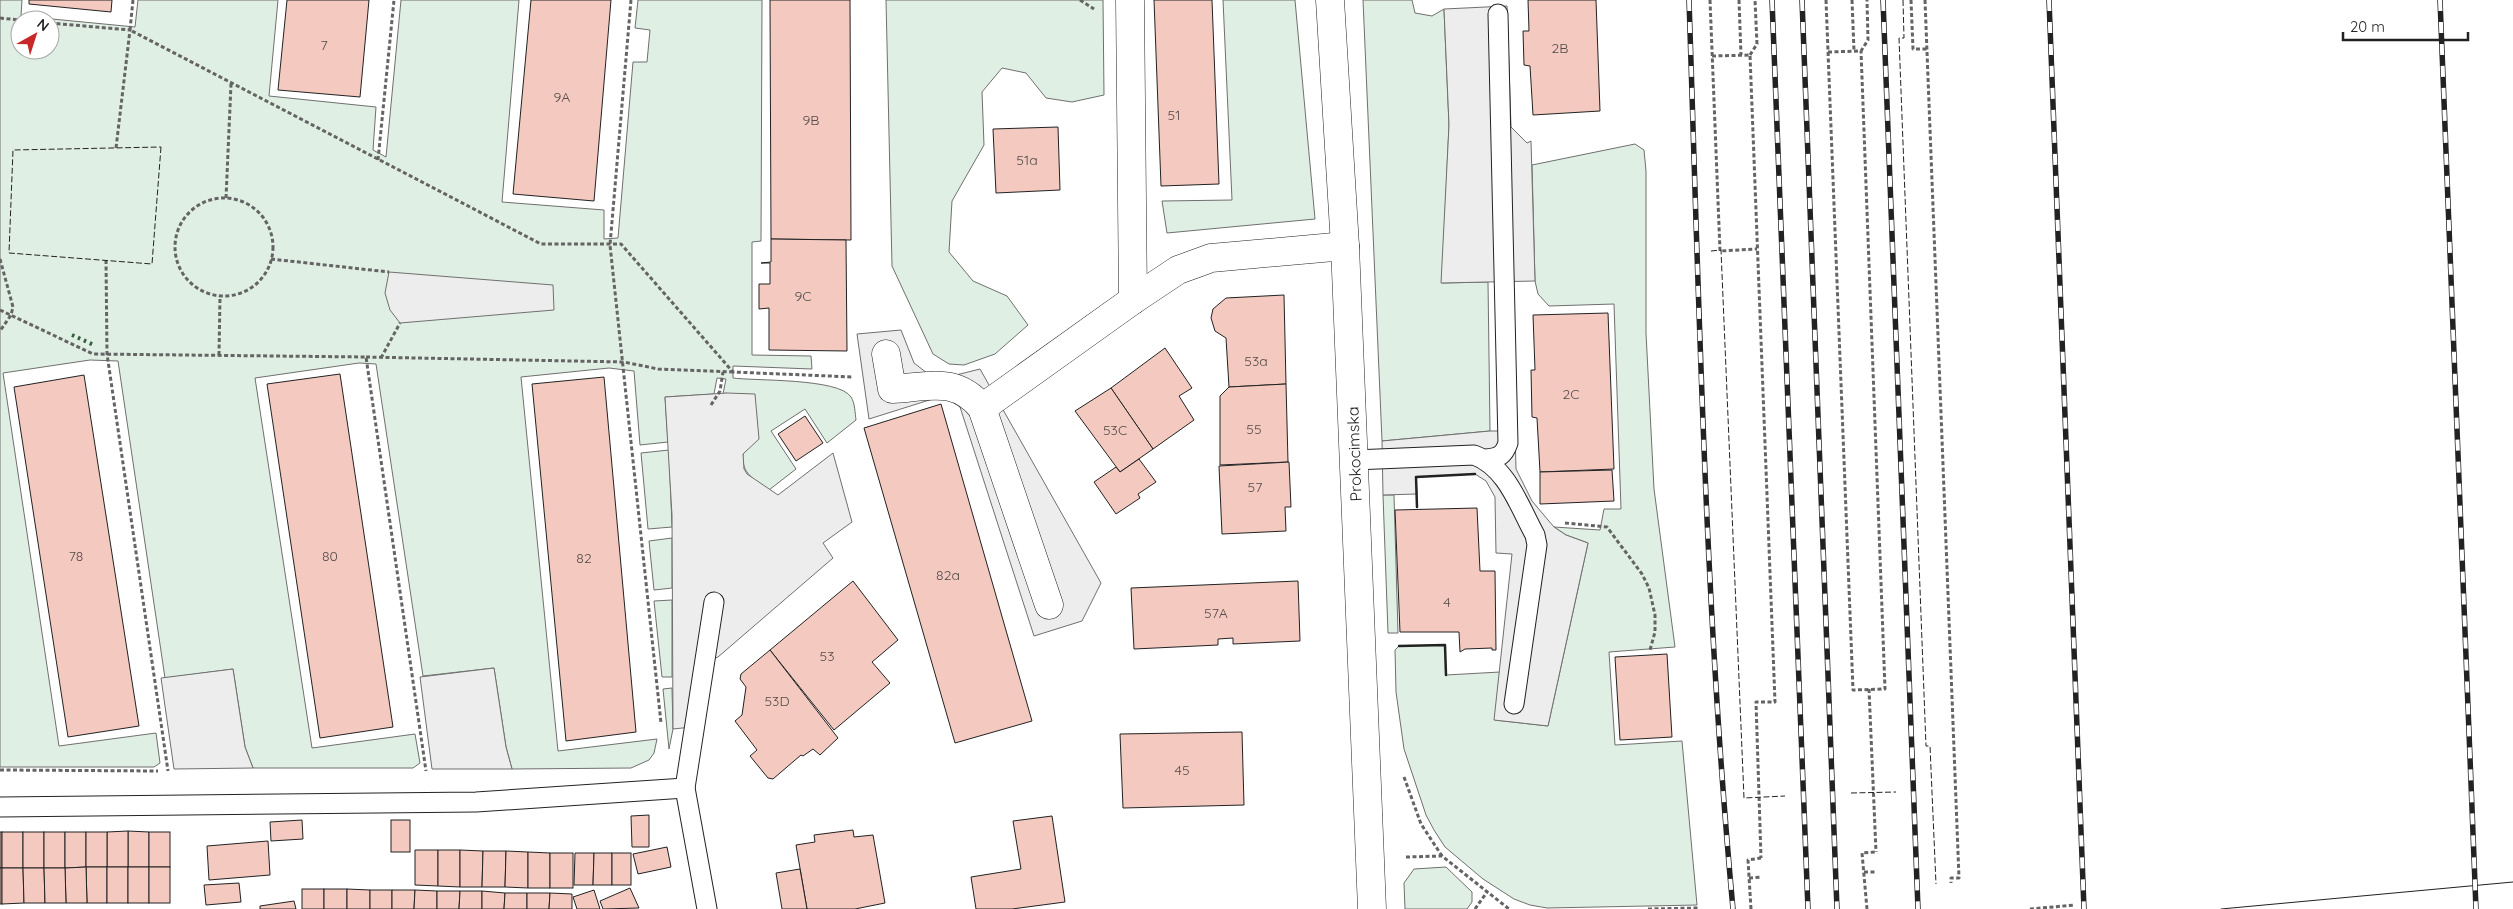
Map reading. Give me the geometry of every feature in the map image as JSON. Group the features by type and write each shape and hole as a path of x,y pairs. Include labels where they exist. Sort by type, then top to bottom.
{"street":[{"path":"1130,0 1133,300"},
{"name":"Prokocimska","path":"1330,0 1345,246 1372,909"},
{"path":"982,408 1178,270 1211,258 1345,246"},
{"path":"886,354 892,389 956,387 971,394 982,408 1050,605"}],"lane":[{"path":"1486,459 1498,458 1505,452 1508,443 1498,14"},
{"path":"1354,460 1474,455 1486,459 1499,469 1535,535 1537,545 1514,704"},
{"path":"707,909 685,788 714,602"},
{"path":"0,807 476,802 685,788"}],"path":[{"path":"116,148 133,0"},
{"path":"378,160 394,0"},
{"path":"631,0 610,245 624,362 661,725"},
{"path":"1710,0 1720,251 1757,249"},
{"path":"1739,0 1741,55"},
{"path":"1751,909 1748,860 1761,858 1756,702 1775,702 1750,55 1757,44 1756,0"},
{"path":"1826,0 1853,690 1885,689 1861,51 1868,40 1867,0"},
{"path":"1852,0 1854,51"},
{"path":"1911,0 1913,49 1927,49"},
{"path":"1925,0 1959,878 1951,878 1952,883"},
{"path":"60,24 130,30 541,244 621,244 733,372"},
{"path":"1828,52 1861,51"},
{"path":"1712,56 1750,55"},
{"path":"226,198 232,84"},
{"path":"226,198 242,201 255,209 266,220 272,235 274,251 272,259 262,279 250,289 236,295 220,296 204,292 190,282 180,269 175,253 176,236 183,220 195,208 210,200 226,198"},
{"path":"0,259 13,307 11,316 0,331"},
{"path":"272,259 389,272"},
{"path":"106,260 107,354 168,771"},
{"path":"219,356 220,296"},
{"path":"0,310 93,354 624,362 658,369 858,377"},
{"path":"381,358 400,324"},
{"path":"366,357 426,772"},
{"path":"711,405 720,391 723,372"},
{"path":"1557,522 1600,525 1607,527 1612,532 1620,546 1642,574 1649,588 1655,623 1650,650"},
{"path":"1867,909 1862,853 1876,852 1869,689"},
{"path":"1402,768 1421,824 1442,856 1509,909"},
{"path":"1405,857 1442,856"},
{"path":"1864,872 1877,872"},
{"path":"1749,878 1762,877"},
{"path":"1475,909 1487,892"},
{"path":"2030,909 2075,904"},
{"path":"1648,909 1698,908"}],"green space":[{"path":"0,0 22,0 21,10 10,10 10,60 60,60 60,20 135,27 138,0 278,0 269,96 376,107 373,150 386,157 401,0 519,0 502,202 604,210 604,239 618,238 633,62 647,62 650,30 635,28 638,0 762,0 761,241 752,242 752,355 811,356 812,369 733,366 733,378 814,383 831,386 851,397 856,420 827,443 805,409 771,431 796,469 769,490 750,476 744,467 743,454 746,451 727,393 723,394 726,379 717,378 714,394 665,397 668,442 640,445 634,371 609,368 521,377 558,751 657,739 654,753 649,760 631,768 512,769 506,747 494,668 423,676 376,364 359,363 255,378 312,748 415,734 420,763 413,768 253,768 245,747 233,669 165,678 118,361 90,360 3,373 59,746 156,733 160,763 154,767 0,767"},
{"path":"886,0 1103,0 1104,95 1072,102 1046,98 1026,73 1002,68 982,92 984,145 952,201 949,252 973,281 1007,296 1028,325 995,354 964,365 949,364 933,354 892,266"},
{"path":"1223,0 1295,0 1315,219 1167,233 1162,201 1232,200"},
{"path":"1363,0 1412,0 1415,13 1432,16 1444,9 1449,125 1442,283 1488,282 1490,431 1382,441"},
{"path":"1635,144 1644,150 1646,171 1646,333 1654,489 1675,647 1609,652 1615,745 1682,741 1697,905 1547,908 1530,905 1514,899 1483,879 1445,847 1434,830 1426,815 1404,749 1396,692 1395,650 1399,646 1445,645 1446,675 1500,672 1495,720 1548,726 1588,543 1566,535 1554,527 1600,530 1604,509 1621,509 1614,304 1549,306 1538,294 1535,281 1532,165"},
{"path":"669,450 672,527 648,529 641,453"},
{"path":"1383,495 1394,495 1398,633 1388,633"},
{"path":"672,538 672,588 654,590 649,541"},
{"path":"672,600 672,677 662,677 654,601"},
{"path":"672,688 673,729 669,749 663,689"},
{"path":"1446,867 1472,892 1472,902 1467,909 1405,909 1404,883 1414,869"}],"shaded area":[{"path":"1507,6 1511,127 1527,143 1531,141 1535,281 1441,283 1449,125 1444,9"},
{"path":"389,272 553,285 554,310 400,323 390,310 385,293"},
{"path":"901,330 914,363 927,373 952,376 980,369 1101,583 1082,621 1034,636 960,407 953,402 939,397 869,419 857,334"},
{"path":"727,393 755,394 759,439 743,454 744,469 747,474 778,495 833,453 852,522 823,543 833,558 718,657 702,663 692,727 673,729 672,515 665,397"},
{"path":"1490,431 1515,431 1516,469 1532,501 1554,527 1566,535 1588,543 1548,726 1494,720 1512,554 1496,553 1495,497 1486,481 1475,474 1416,477 1417,494 1383,495 1382,441"},
{"path":"494,668 506,747 512,769 432,769 420,677"},
{"path":"233,669 245,747 253,768 174,769 161,678"}],"building":[{"path":"29,0 112,0 111,12 29,4"},
{"path":"287,0 369,0 360,97 278,90"},
{"path":"531,0 611,0 594,201 513,194"},
{"path":"770,0 850,0 851,240 771,239"},
{"path":"1154,0 1212,0 1219,184 1161,186"},
{"path":"1528,0 1596,0 1600,111 1533,115 1530,66 1524,65 1523,31 1529,31"},
{"path":"1058,127 1060,190 996,193 993,129"},
{"path":"771,239 846,240 847,351 769,350 769,308 759,309 759,284 770,284 770,263 761,263 771,262"},
{"path":"1284,295 1286,384 1229,387 1226,338 1215,331 1211,318 1213,309 1226,298"},
{"path":"1608,313 1614,469 1540,472 1537,418 1532,417 1531,370 1535,370 1533,315"},
{"path":"1165,348 1192,388 1179,396 1194,420 1153,449 1111,388"},
{"path":"340,374 393,727 320,738 267,384"},
{"path":"84,375 139,726 68,737 14,387"},
{"path":"604,377 636,732 566,741 532,384"},
{"path":"1286,384 1288,462 1220,465 1220,396 1229,387"},
{"path":"1111,388 1153,449 1120,472 1075,411"},
{"path":"941,404 1032,721 955,743 864,428"},
{"path":"805,416 823,443 796,461 778,434"},
{"path":"1139,459 1156,482 1138,494 1140,498 1116,514 1094,482 1116,467 1120,472"},
{"path":"1289,462 1291,507 1285,507 1286,531 1222,534 1219,466"},
{"path":"1612,470 1614,501 1540,504 1540,472"},
{"path":"1477,508 1480,571 1495,571 1496,650 1492,650 1492,648 1465,649 1460,652 1459,632 1400,632 1395,510"},
{"path":"853,581 898,640 872,662 890,683 834,730 770,650"},
{"path":"1298,581 1300,641 1233,644 1233,638 1218,639 1218,645 1134,649 1131,588"},
{"path":"770,650 838,738 820,755 813,749 803,756 801,755 773,779 768,778 750,756 757,750 735,721 742,715 746,687 740,679 741,674"},
{"path":"1667,654 1672,737 1620,740 1615,657"},
{"path":"1242,732 1244,805 1123,808 1120,734"},
{"path":"649,815 649,847 632,847 631,816"},
{"path":"1052,816 1065,902 1012,909 976,909 971,877 1021,869 1013,821"},
{"path":"302,820 303,839 271,841 270,822"},
{"path":"391,820 410,820 410,852 391,852"},
{"path":"853,830 854,837 873,835 885,903 855,909 807,909 796,845 815,842 814,835"},
{"path":"128,831 149,832 149,867 128,867"},
{"path":"128,831 128,867 107,867 107,832"},
{"path":"0,832 2,832 2,868 0,868"},
{"path":"2,832 23,832 23,868 2,868"},
{"path":"23,832 44,832 44,868 23,868"},
{"path":"44,832 65,832 65,868 44,868"},
{"path":"65,832 86,832 86,867 65,868"},
{"path":"86,832 107,832 107,867 86,867"},
{"path":"149,832 170,832 170,867 149,867"},
{"path":"268,841 270,875 209,880 207,846"},
{"path":"667,847 671,867 638,874 633,854"},
{"path":"415,850 438,850 438,886 415,885"},
{"path":"438,850 460,850 460,887 438,886"},
{"path":"460,850 483,851 482,887 460,887"},
{"path":"483,851 506,851 505,887 482,887"},
{"path":"506,851 528,852 528,888 505,887"},
{"path":"528,852 550,853 550,888 528,888"},
{"path":"550,853 573,853 573,888 550,888"},
{"path":"575,853 594,853 593,885 574,885"},
{"path":"594,853 612,853 612,885 593,885"},
{"path":"612,853 631,853 631,885 612,885"},
{"path":"86,867 107,867 107,903 87,903"},
{"path":"86,867 87,903 66,903 65,868"},
{"path":"107,867 128,867 128,903 107,903"},
{"path":"128,867 149,867 149,903 128,903"},
{"path":"149,867 170,867 170,903 149,903"},
{"path":"0,868 2,868 2,904 0,904"},
{"path":"2,868 23,868 24,903 2,904"},
{"path":"23,868 44,868 45,903 24,903"},
{"path":"44,868 65,868 66,903 45,903"},
{"path":"800,869 807,909 782,909 776,873"},
{"path":"239,883 241,902 206,905 204,885"},
{"path":"630,888 639,908 603,909 600,901"},
{"path":"302,889 324,889 324,909 302,909"},
{"path":"324,889 347,889 347,909 324,909"},
{"path":"347,889 370,890 370,909 347,909"},
{"path":"370,890 392,890 392,909 370,909"},
{"path":"392,890 415,890 414,909 392,909"},
{"path":"415,890 437,891 437,909 414,909"},
{"path":"594,890 600,909 577,909 573,897"},
{"path":"437,891 460,891 459,909 437,909"},
{"path":"460,891 482,891 482,909 459,909"},
{"path":"482,891 505,893 504,909 482,909"},
{"path":"505,893 527,893 527,909 504,909"},
{"path":"527,893 550,893 549,909 527,909"},
{"path":"550,893 572,894 572,909 549,909"},
{"path":"294,901 296,909 260,909 260,906"}],"tram line":[{"path":"2221,909 2513,882"}],"railway":[{"path":"1689,0 1709,569 1723,796 1733,909"},
{"path":"1772,0 1808,909"},
{"path":"1802,0 1837,909"},
{"path":"1883,0 1918,909"},
{"path":"2049,0 2084,909"},
{"path":"2440,0 2476,909"}],"hedge":[{"path":"72,335 94,345"}],"fence":[{"path":"1903,0 1904,38 1899,38 1926,746 1930,746 1936,884"},
{"path":"161,147 152,264 9,253 13,150 161,147"},
{"path":"1711,251 1721,250 1744,798 1785,796"},
{"path":"1851,793 1896,792"}],"wall":[{"path":"1417,507 1416,477 1475,474"},
{"path":"1399,646 1445,645 1446,675"}]}
